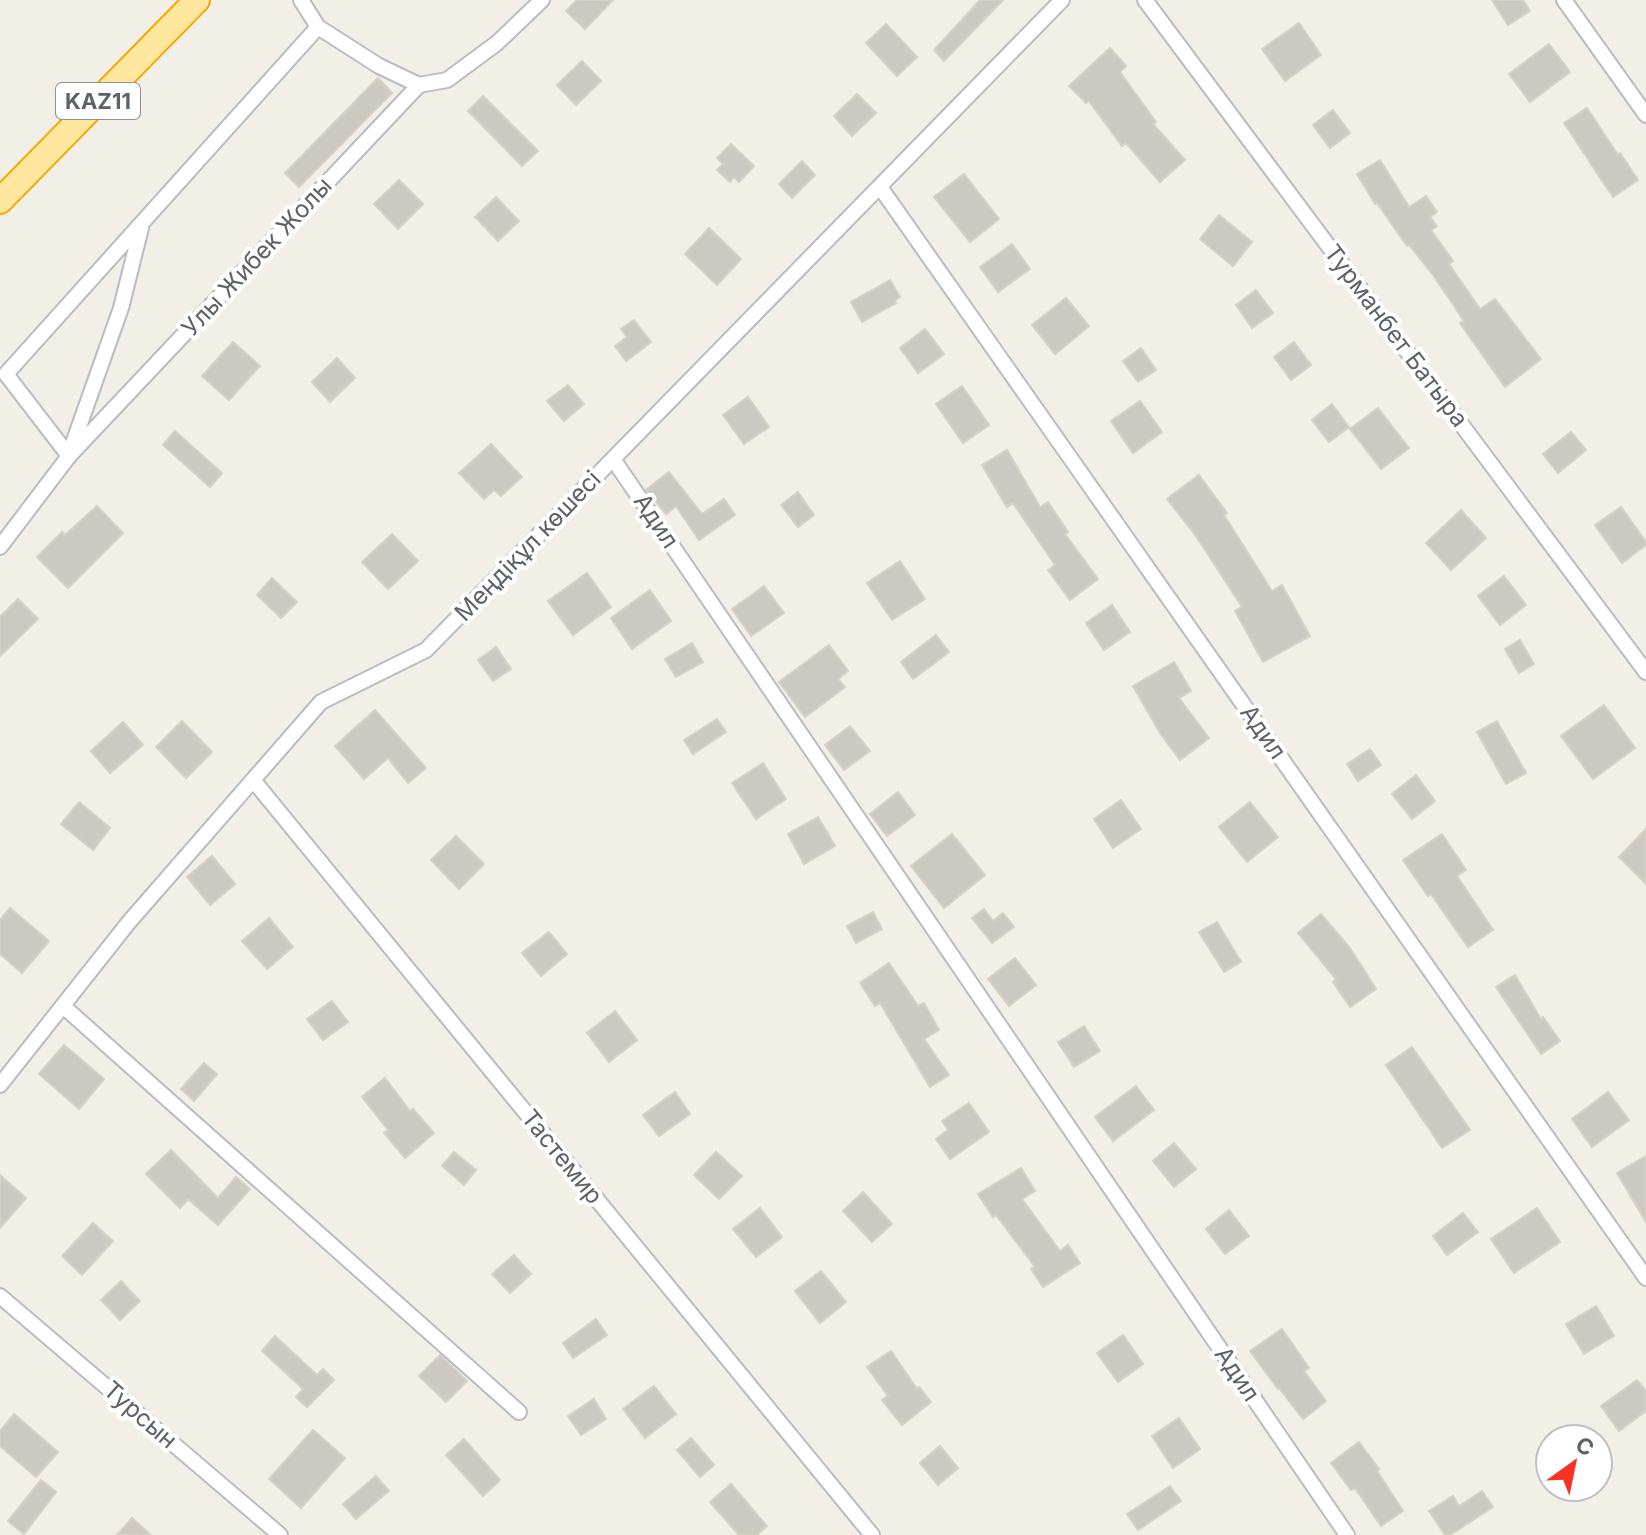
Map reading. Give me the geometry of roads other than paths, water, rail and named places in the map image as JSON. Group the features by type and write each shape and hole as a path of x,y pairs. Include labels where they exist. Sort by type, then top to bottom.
{"highway":[{"name":"KAZ11","path":"0,201 197,0"}],"street":[{"path":"301,0 318,27 379,66 419,85"},
{"name":"Улы Жибек Жолы","path":"0,547 69,456 419,85 447,80 497,43 542,0"},
{"name":"Меңдіқұл көшесі","path":"0,1085 129,922 321,702 426,650 1062,0"},
{"name":"Турманбет Батыра","path":"1145,0 1646,672"},
{"path":"1564,0 1646,115"},
{"path":"69,456 3,378 318,27"},
{"name":"Адил","path":"880,187 1646,1278"},
{"path":"69,456 121,308 142,223"},
{"name":"Адил","path":"613,459 1347,1535"},
{"name":"Тастемир","path":"253,780 872,1535"},
{"path":"63,1006 519,1412"},
{"name":"Турсын","path":"0,1296 280,1535"}]}
